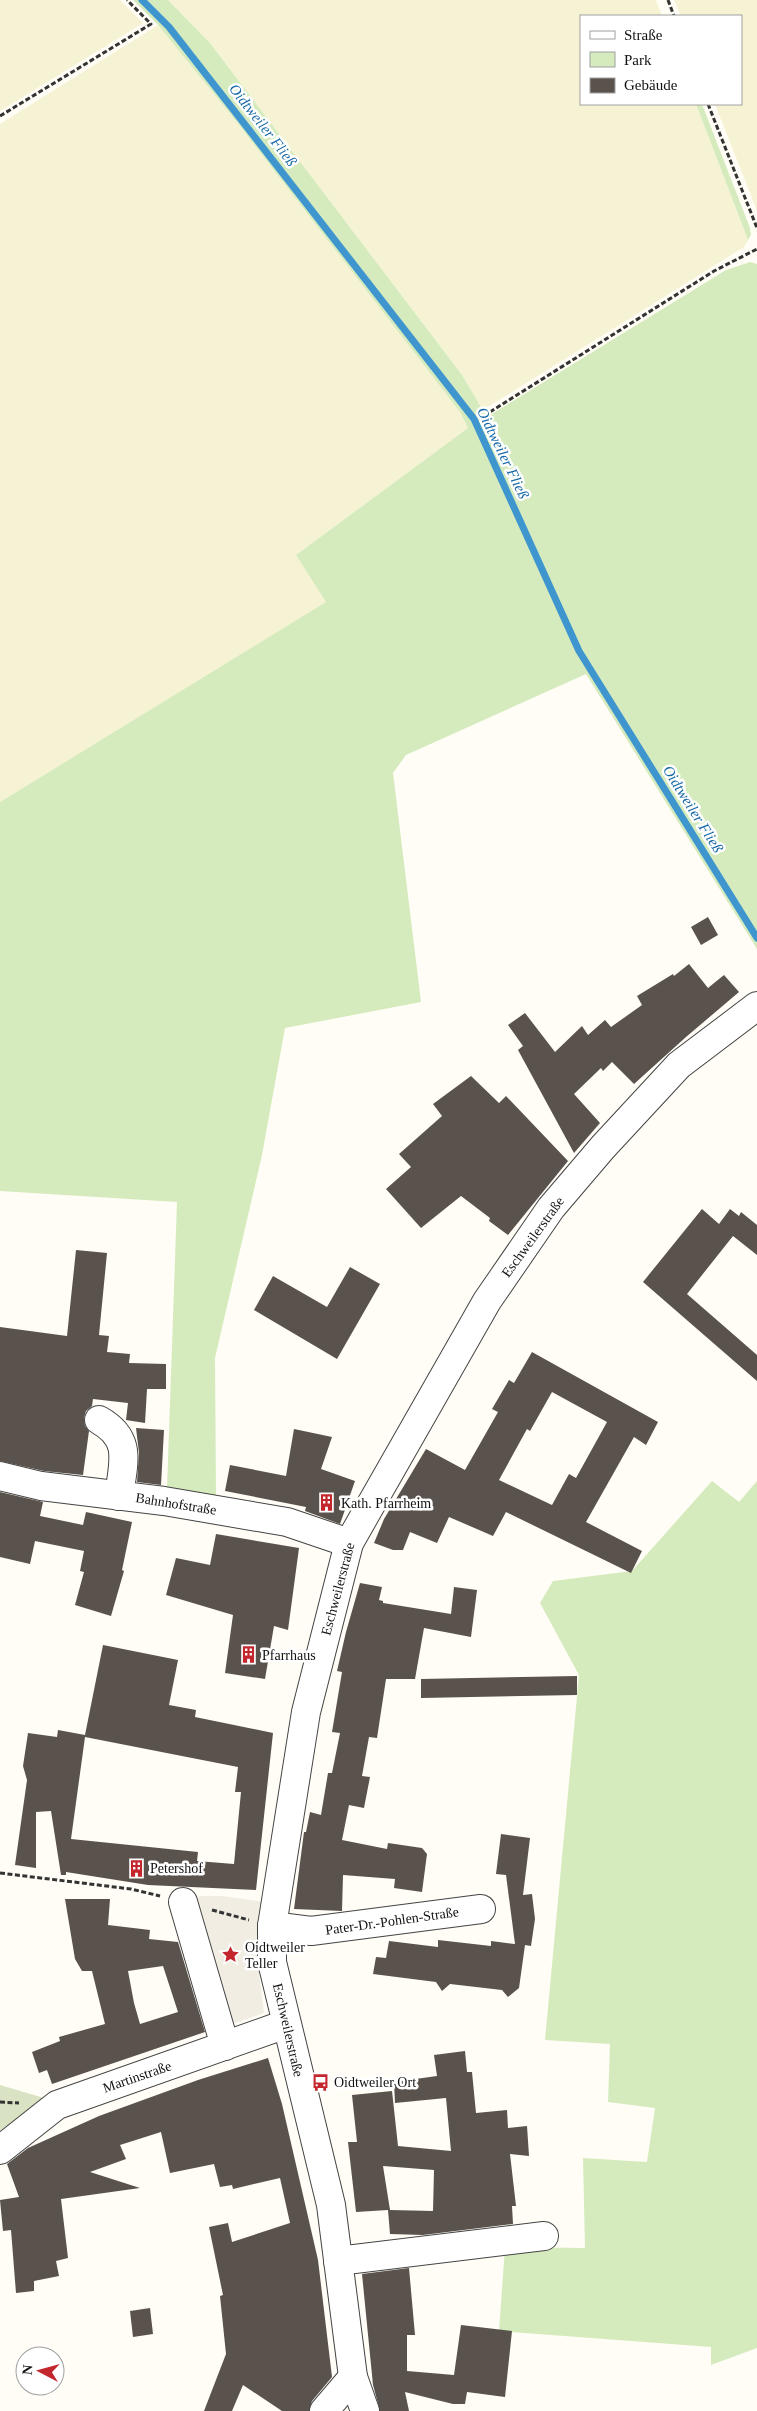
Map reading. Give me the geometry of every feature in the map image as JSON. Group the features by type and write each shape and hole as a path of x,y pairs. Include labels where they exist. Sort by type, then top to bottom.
{"street":[{"name":"Eschweilerstraße","path":"365,2411 353,2377 331,2205 272,1962 272,1926 306,1712 349,1542 487,1301 551,1208 603,1147 679,1065 757,1006"},
{"path":"99,1420 116,1432 123,1445 120,1496"},
{"name":"Bahnhofstraße","path":"0,1476 41,1486 164,1501 287,1522 349,1542"},
{"path":"183,1902 225,2046"},
{"name":"Pater-Dr.-Pohlen-Straße","path":"272,1926 311,1932 481,1909"},
{"name":"Martinstraße","path":"0,2150 57,2105 286,2024"},
{"path":"338,2260 544,2236"},
{"path":"324,2411 353,2377"}],"path":[{"path":"0,116 151,24 127,0"},
{"path":"668,0 674,15"},
{"path":"708,105 757,228"},
{"path":"490,412 714,271 757,249"},
{"path":"0,1873 131,1889 272,1926"}],"shaded area":[{"path":"0,0 120,0 143,23 0,111"},
{"path":"168,0 656,0 662,15 580,15 580,105 696,105 748,240 744,247 483,410 462,375 210,43"},
{"path":"674,0 757,0 757,211 715,105 742,105 742,15 681,15"},
{"path":"158,25 236,121 460,412 468,428 296,555 327,602 0,802 0,124"},
{"name":"Oidtweiler Teller","path":"222,1896 264,1902 258,1929 258,1965 264,2013 227,2026 189,1898"}],"green space":[{"path":"133,0 168,0 210,43 462,375 487,417 726,270 750,262 757,264 757,949 586,674 406,755 393,773 421,1002 285,1028 262,1155 215,1358 216,1497 167,1489 177,1202 0,1191 0,802 326,602 296,555 468,428 460,412 236,121 158,25"},
{"path":"696,105 702,105 750,228 751,235 748,240"},
{"path":"712,1481 739,1502 757,1481 757,2348 711,2365 711,2347 499,2331 505,2247 585,2248 583,2158 647,2162 655,2108 608,2102 610,2044 545,2040 579,1675 540,1603 553,1581 632,1571"},
{"path":"0,2085 51,2100 0,2130"}],"building":[{"path":"708,917 718,935 701,945 691,927"},
{"path":"689,964 708,988 724,975 739,992 634,1084 612,1062 603,1071 601,1068 574,1094 600,1123 574,1153 518,1050 523,1046 508,1025 525,1013 555,1052 582,1026 588,1035 605,1020 611,1027 642,1005 637,996 673,974 674,976"},
{"path":"471,1076 499,1103 506,1096 568,1161 508,1235 489,1221 490,1218 461,1196 421,1228 386,1189 411,1167 399,1154 442,1116 433,1104"},
{"path":"702,1209 719,1224 730,1209 739,1216 741,1212 757,1225 757,1255 733,1236 687,1294 757,1355 757,1381 643,1282"},
{"path":"76,1250 107,1253 99,1335 109,1336 107,1352 130,1354 129,1363 166,1364 166,1389 147,1389 145,1423 126,1420 128,1403 93,1399 92,1406 86,1411 84,1418 85,1426 89,1431 83,1475 44,1471 0,1461 0,1327 67,1336"},
{"path":"350,1267 380,1284 337,1359 254,1310 273,1276 327,1307"},
{"path":"532,1352 658,1422 646,1445 634,1437 586,1522 642,1551 631,1573 506,1512 493,1536 449,1517 437,1543 410,1532 403,1550 393,1550 374,1543 384,1519 426,1449 465,1470 498,1412 492,1409 509,1380 514,1383","holes":["552,1392 607,1422 576,1478 569,1474 552,1505 499,1480 527,1429 530,1431"]},
{"path":"136,1428 164,1430 161,1485 137,1482 139,1453"},
{"path":"294,1429 332,1437 321,1469 355,1481 340,1524 305,1511 306,1507 225,1491 230,1465 286,1476"},
{"path":"0,1492 43,1502 40,1516 83,1525 86,1512 132,1522 122,1570 124,1571 111,1616 75,1605 84,1572 80,1571 84,1551 35,1541 30,1564 0,1557"},
{"path":"216,1534 299,1548 288,1630 274,1626 265,1679 225,1673 233,1615 166,1595 176,1558 210,1565"},
{"path":"360,1583 382,1587 379,1600 383,1601 383,1603 451,1614 454,1587 477,1590 471,1637 424,1628 415,1679 386,1679 377,1738 369,1737 362,1776 370,1777 364,1808 349,1805 342,1840 387,1849 388,1843 422,1848 427,1854 422,1892 394,1888 395,1879 343,1875 342,1911 294,1909 304,1832 306,1832 310,1812 321,1815 328,1773 332,1773 340,1733 332,1732 342,1672 337,1671"},
{"path":"103,1645 178,1660 169,1705 196,1710 195,1717 273,1733 256,1890 148,1885 66,1872 66,1875 61,1875 51,1811 36,1812 36,1868 15,1865 27,1780 23,1766 28,1733 57,1737 58,1730 85,1735","holes":["85,1737 238,1767 235,1792 241,1792 234,1864 197,1861 198,1852 71,1839"]},
{"path":"577,1676 577,1695 421,1698 421,1679"},
{"path":"501,1834 530,1838 523,1895 532,1894 535,1919 531,1946 525,1945 519,1988 508,1997 502,1990 450,1984 442,1991 436,1982 373,1974 376,1957 386,1958 389,1941 438,1947 438,1940 491,1946 491,1941 515,1944 506,1875 496,1874"},
{"path":"65,1899 110,1899 108,1925 150,1930 149,1939 178,1942 205,2032 52,2084 47,2070 39,2073 32,2052 60,2041 59,2037 105,2024 92,1971 82,1971 75,1959","holes":["163,1966 178,2012 140,2024 128,1971"]},
{"path":"465,2051 467,2072 472,2072 476,2113 507,2110 508,2128 527,2126 529,2156 510,2154 516,2206 512,2206 513,2224 423,2235 390,2234 388,2210 356,2212 348,2142 357,2142 352,2095 392,2091 398,2146 451,2151 446,2098 395,2103 394,2082 437,2076 434,2055","holes":["383,2166 434,2170 433,2211 390,2210"]},
{"path":"268,2058 282,2104 318,2260 332,2377 312,2401 309,2411 282,2411 243,2385 232,2411 204,2411 226,2354 220,2296 223,2295 209,2227 228,2223 232,2242 290,2223 280,2178 233,2189 232,2185 220,2187 214,2164 170,2173 161,2132 120,2145 126,2159 90,2172 140,2188 61,2199 68,2258 56,2261 59,2276 34,2281 34,2291 16,2293 11,2230 3,2231 0,2200 19,2197 7,2164 28,2148 99,2116 198,2080"},
{"path":"409,2268 415,2335 407,2335 407,2371 454,2375 461,2325 512,2331 505,2397 467,2392 465,2404 453,2404 405,2392 409,2411 380,2411 373,2385 362,2274"},
{"path":"150,2308 153,2334 133,2337 130,2311"}],"waterway":[{"name":"Oidtweiler Fließ","path":"142,0 169,27 474,419 579,651 757,938"}],"place":[{"name":"Kath. Pfarrheim","path":"327,1503"},
{"name":"Pfarrhaus","path":"248,1655"},
{"name":"Petershof","path":"136,1868"},
{"name":"Oidtweiler Teller","path":"231,1955"},
{"name":"Oidtweiler Ort","path":"320,2082"}]}
